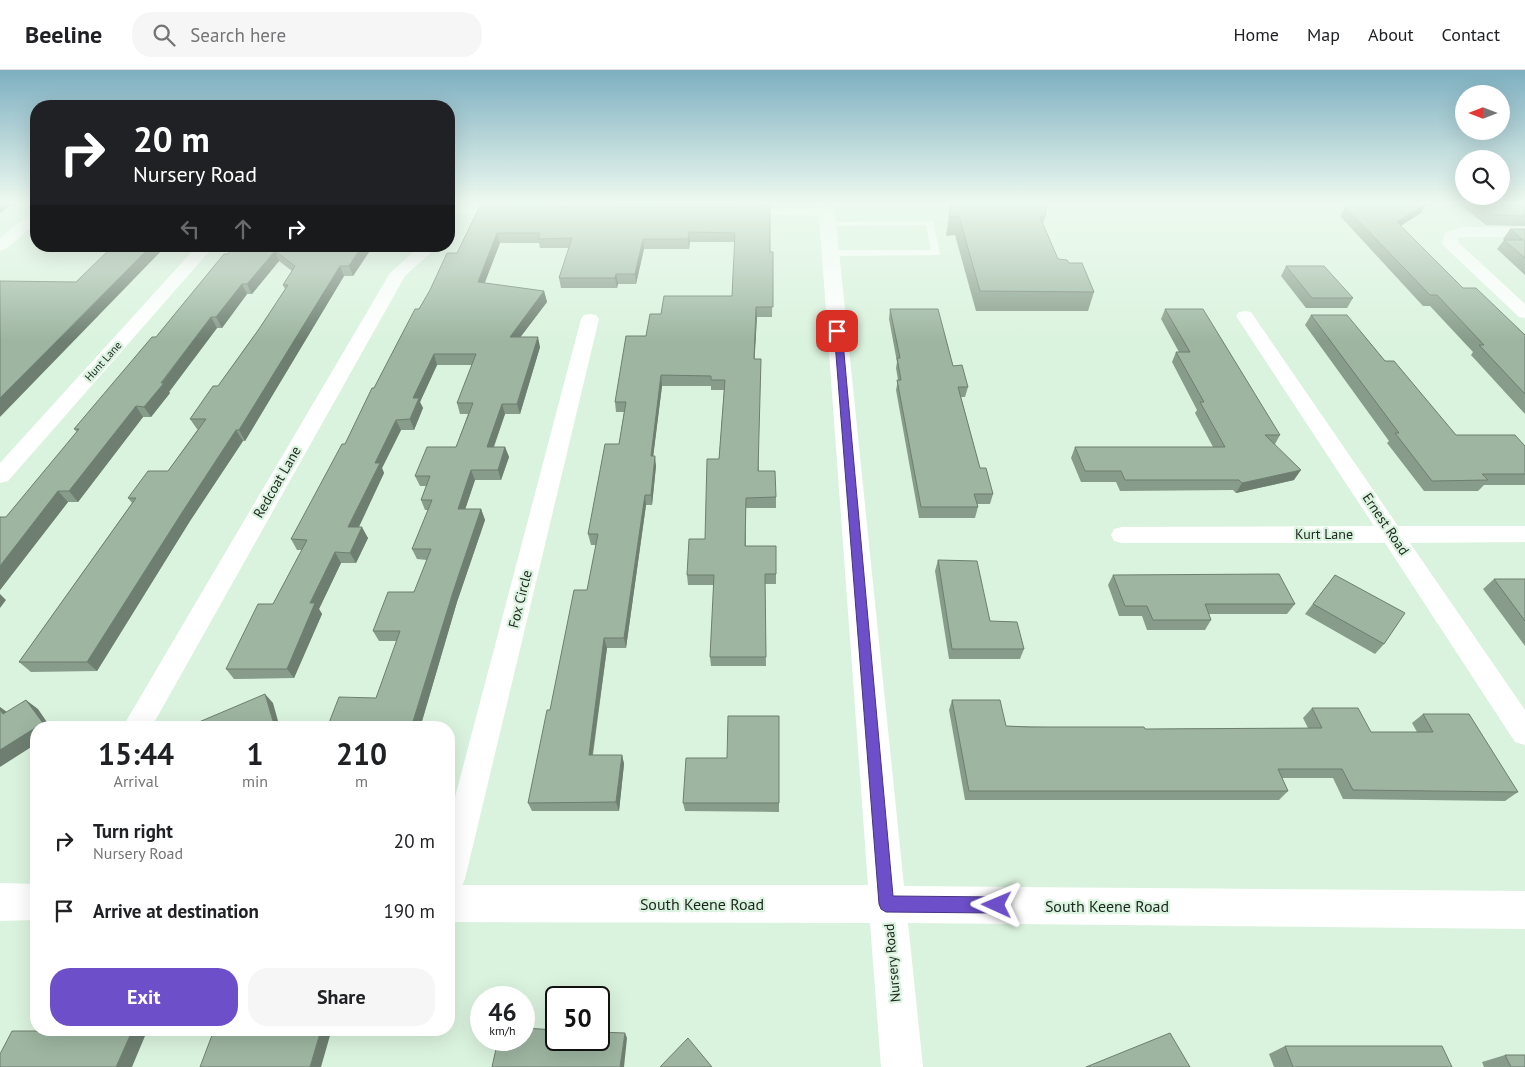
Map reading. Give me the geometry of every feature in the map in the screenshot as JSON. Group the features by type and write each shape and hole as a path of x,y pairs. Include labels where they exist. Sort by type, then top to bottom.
{"street":[{"name":"Nursery Road","path":"831,249 886,904 902,1067"},
{"path":"1456,249 1525,313"},
{"name":"Hunt Lane","path":"0,476 201,252"},
{"name":"Redcoat Lane","path":"140,721 398,273 423,252"},
{"name":"Ernest Road","path":"1245,316 1525,733"},
{"name":"Fox Circle","path":"455,855 590,319"},
{"name":"Kurt Lane","path":"1122,534 1525,534"},
{"name":"South Keene Road","path":"455,904 886,904 1525,910"}],"lane":[{"path":"831,253 936,253 935,249"}],"building":[{"path":"459,249 491,249 478,282 544,291 510,337 538,337 517,404 502,404 487,447 505,447 498,470 471,470 458,509 481,509 413,721 330,721 339,697 376,698 400,631 373,631 388,592 414,592 431,549 412,549 432,500 421,500 430,476 415,476 427,447 456,447 473,403 457,403 476,354 434,354 413,398 419,398 410,419 396,420 375,463 380,463 348,527 362,527 350,553 335,552 310,603 315,603 287,669 226,669 258,604 273,604 307,540 291,539 342,444 345,444 372,388 374,388 415,309 419,309 430,290 447,253 457,253"},
{"path":"569,249 641,249 635,274 616,274 615,278 559,278"},
{"path":"734,249 770,249 770,252 773,252 773,307 756,307 754,359 761,359 758,471 775,471 776,497 746,498 745,546 776,546 776,574 765,574 766,657 710,657 714,575 687,575 689,539 705,539 707,459 719,459 725,380 711,380 711,376 661,375 651,456 655,456 651,495 645,495 624,638 604,638 589,755 622,755 616,802 528,803 547,710 550,710 574,590 587,590 598,534 588,534 605,444 619,444 626,402 615,402 626,336 646,336 650,314 661,314 664,296 732,296"},
{"path":"968,249 1054,249 1058,259 1067,260 1069,263 1082,263 1094,292 980,291"},
{"path":"1385,249 1424,249 1463,288 1476,288 1525,335 1525,394 1479,345 1484,345 1437,295 1430,295"},
{"path":"1514,249 1525,249 1525,258"},
{"path":"107,252 145,252 0,398 0,281 76,282"},
{"path":"230,252 274,252 247,284 242,284 216,317 211,317 161,383 164,383 144,407 136,406 69,491 58,491 0,566 0,517 6,517 79,429 74,429 152,337 156,337 224,254"},
{"path":"276,252 358,252 349,266 340,266 239,430 236,430 87,662 19,662 136,498 128,498 148,471 168,471 206,419 190,419 213,386 218,386 259,329 288,285 283,285 295,266"},
{"path":"1286,266 1324,266 1353,298 1312,298"},
{"path":"890,309 938,309 953,366 962,365 968,387 958,387 980,468 986,468 993,494 974,494 978,507 921,507 897,380 901,380 897,358 900,358"},
{"path":"1165,309 1203,309 1280,435 1265,435 1301,470 1242,483 1239,480 1125,480 1121,471 1085,471 1075,447 1225,447 1200,402 1204,402 1176,352 1190,352"},
{"path":"1311,315 1347,315 1385,361 1394,361 1456,435 1515,435 1525,446 1525,474 1482,474 1488,480 1432,481 1395,433 1399,433"},
{"path":"938,560 977,561 990,621 1017,622 1024,649 952,649"},
{"path":"1279,574 1295,604 1205,604 1211,620 1153,620 1147,606 1125,606 1113,575"},
{"path":"1335,575 1405,613 1384,644 1313,604"},
{"path":"1494,579 1525,579 1525,621"},
{"path":"265,694 273,721 201,721"},
{"path":"26,700 42,721 30,721 30,731 0,750 0,710 3,714"},
{"path":"952,700 1000,700 1006,726 1030,727 1144,727 1145,729 1322,728 1312,708 1358,708 1371,732 1433,732 1423,714 1469,714 1518,792 1353,790 1342,769 1278,769 1288,791 969,791"},
{"path":"728,716 779,716 779,803 683,803 686,758 727,758"},
{"path":"535,1029 545,1029 545,1051 610,1051 610,1032 625,1033 620,1067 492,1067 496,1051 535,1051"},
{"path":"12,1031 30,1031 30,1036 130,1036 116,1067 0,1067 0,1054"},
{"path":"1170,1033 1190,1067 1086,1067"},
{"path":"212,1036 319,1036 310,1067 200,1067"},
{"path":"688,1038 712,1067 660,1067"},
{"path":"1285,1046 1442,1046 1452,1067 1293,1067"},
{"path":"1505,1055 1525,1055 1525,1067 1511,1067"}],"route":[{"path":"837,331 886,904 997,905"}]}
